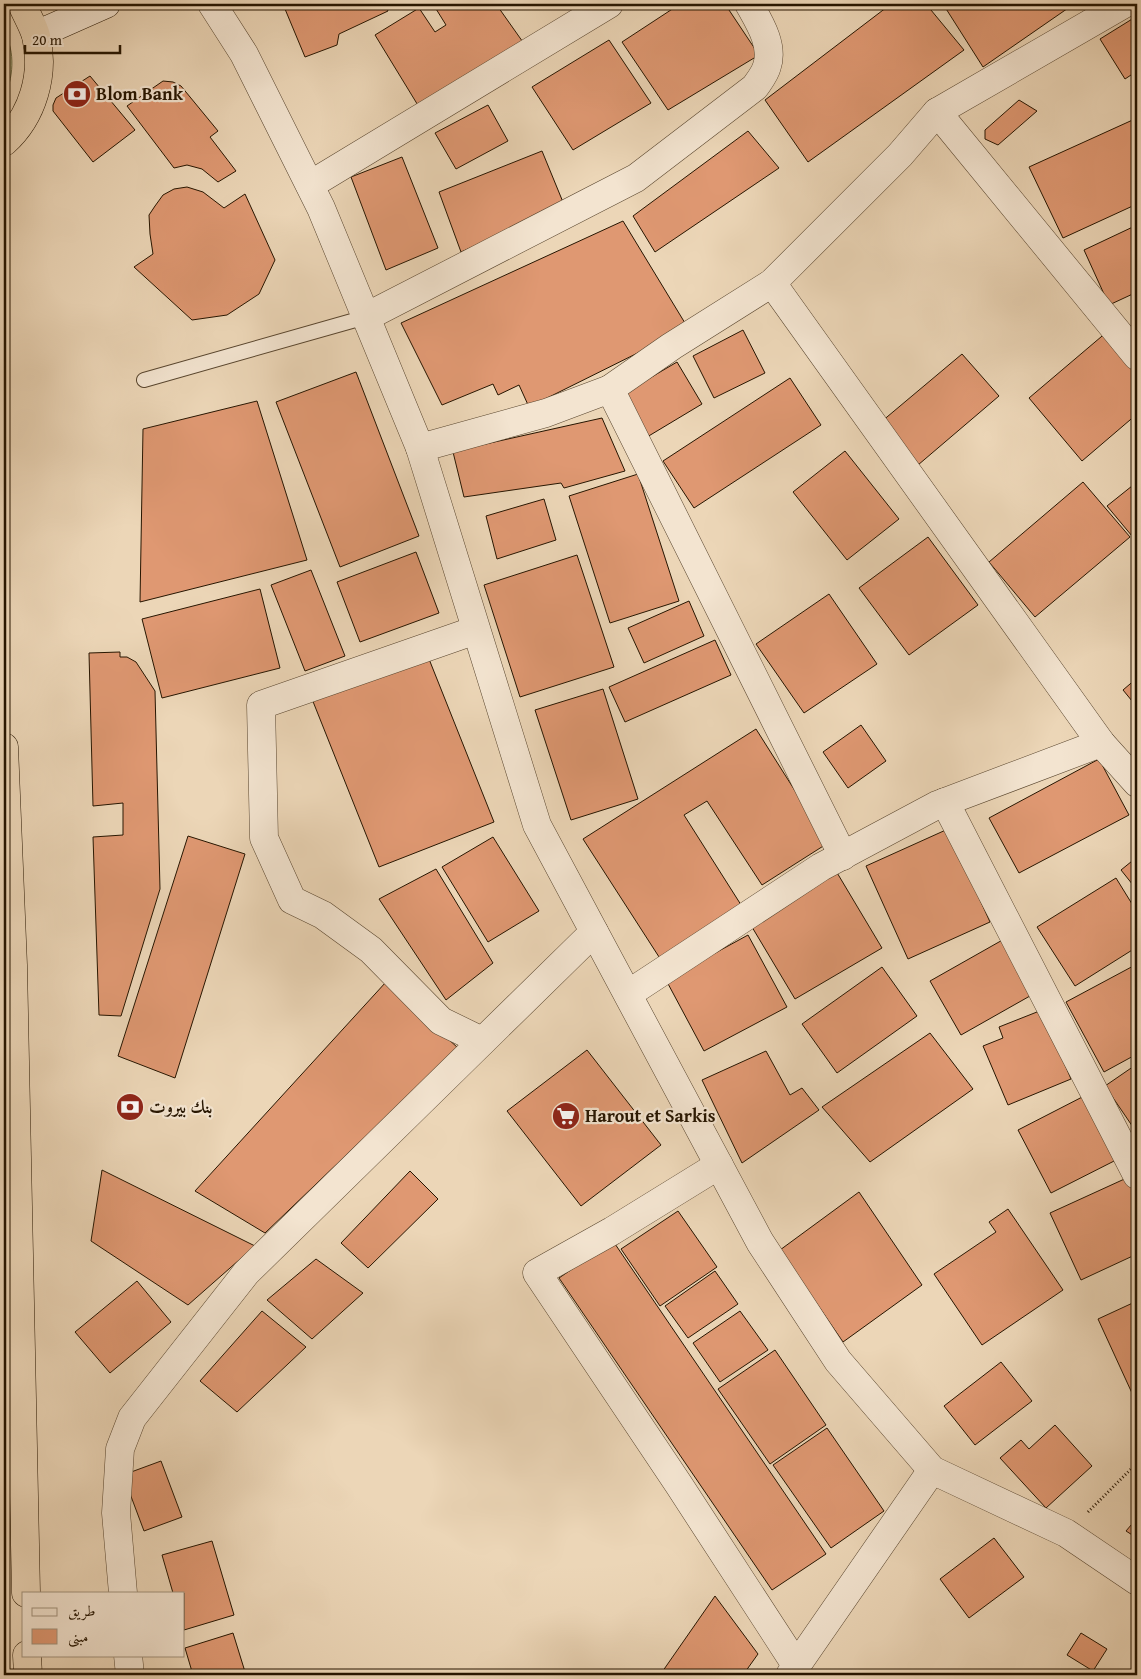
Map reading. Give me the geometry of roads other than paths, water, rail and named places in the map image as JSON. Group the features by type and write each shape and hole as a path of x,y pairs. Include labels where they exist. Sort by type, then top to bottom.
{"highway":[{"path":"4,142 13,134 28,112 36,87 39,61 36,34 22,4"},
{"path":"4,747 13,965 26,1592"},
{"path":"27,1656 28,1675"}],"street":[{"path":"36,34 106,4"},
{"path":"212,4 244,54 321,208 420,448 537,825 760,1242 838,1361 932,1470 1066,1533 1137,1581"},
{"path":"310,185 609,4"},
{"path":"366,317 636,178 755,87 767,68 769,56 766,39 749,4"},
{"path":"420,448 546,413 610,389 672,346 772,283 900,155 937,112 1124,4"},
{"path":"937,112 1137,356"},
{"path":"772,283 1101,743 1137,783"},
{"path":"610,389 843,856"},
{"path":"476,630 261,705 264,838 292,900 323,915 371,950 441,1021 482,1041"},
{"path":"628,994 821,867 936,805 1101,743"},
{"path":"945,802 1137,1175"},
{"path":"123,1592 116,1513 120,1449 132,1418 246,1273 594,932"},
{"path":"718,1165 612,1232 537,1273 674,1476 793,1670 932,1470"},
{"path":"128,1656 130,1675"}],"lane":[{"path":"144,380 366,317"}],"place":[{"name":"Blom Bank","path":"77,94"},
{"name":"بنك بيروت","path":"130,1107"},
{"name":"Harout et Sarkis","path":"566,1116"}]}
